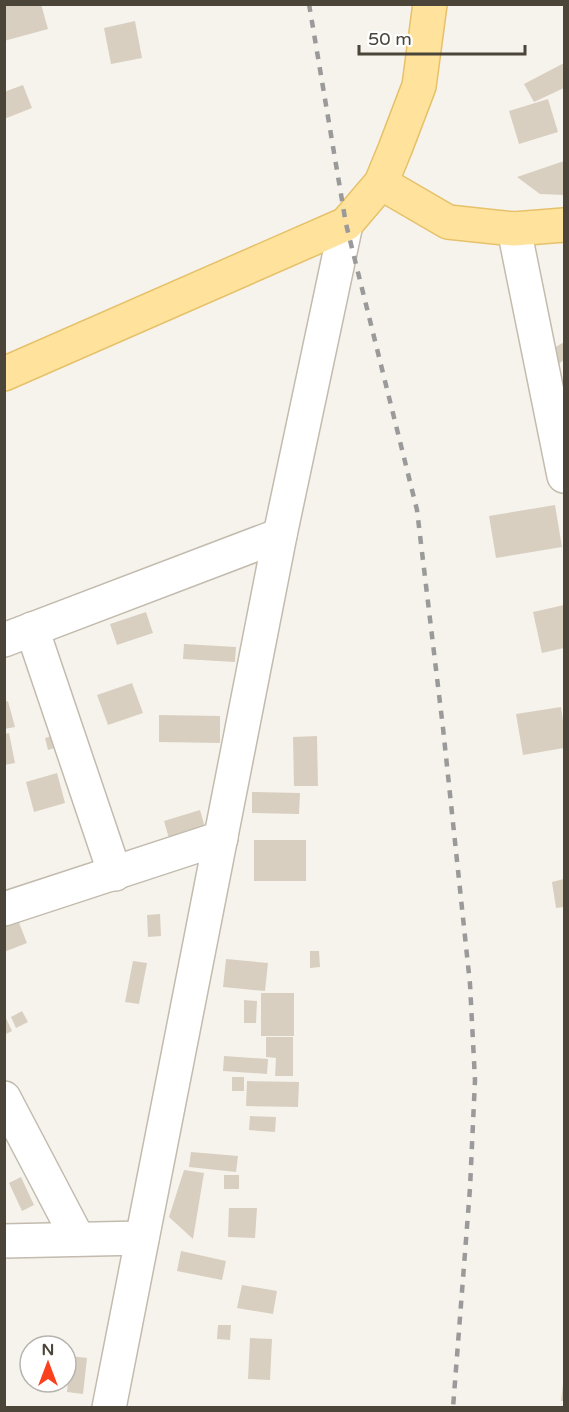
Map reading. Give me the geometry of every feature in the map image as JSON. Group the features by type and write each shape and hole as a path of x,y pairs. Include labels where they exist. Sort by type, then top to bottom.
{"main road":[{"path":"4,374 346,224 381,183 419,86 430,4"},
{"path":"381,183 448,222 514,229 564,225"}],"street":[{"path":"109,1407 280,535 346,224"},
{"path":"514,229 564,476"},
{"path":"115,874 18,635 280,535"},
{"path":"4,909 221,838"},
{"path":"4,1098 78,1239"},
{"path":"4,1241 142,1238"}],"building":[{"path":"41,4 48,29 4,41 4,5"},
{"path":"135,21 142,58 111,64 104,28"},
{"path":"564,63 564,88 534,102 524,84"},
{"path":"23,85 32,108 4,119 4,92"},
{"path":"548,99 558,132 519,144 509,111"},
{"path":"564,161 564,195 540,194 517,177"},
{"path":"564,342 564,360 557,365 549,351"},
{"path":"555,505 562,547 496,558 489,516"},
{"path":"564,605 564,648 542,653 533,612"},
{"path":"146,612 153,633 117,645 110,624"},
{"path":"184,644 236,647 235,662 183,659"},
{"path":"132,683 143,713 108,725 97,695"},
{"path":"8,701 15,727 4,729 4,702"},
{"path":"561,707 564,748 523,755 516,714"},
{"path":"159,715 220,716 220,743 159,742"},
{"path":"65,732 68,744 48,750 45,738"},
{"path":"9,733 15,763 4,765 4,734"},
{"path":"317,736 318,786 294,786 293,737"},
{"path":"57,773 65,803 34,812 26,782"},
{"path":"252,792 300,793 299,814 252,813"},
{"path":"200,810 206,831 170,842 164,821"},
{"path":"254,840 306,840 306,881 254,881"},
{"path":"564,879 564,907 556,908 552,882"},
{"path":"160,914 161,936 148,937 147,915"},
{"path":"18,920 27,943 4,952 4,925"},
{"path":"310,951 319,951 320,967 310,968"},
{"path":"226,959 268,963 265,991 223,987"},
{"path":"133,961 147,963 139,1004 125,1002"},
{"path":"261,993 294,993 294,1036 261,1036"},
{"path":"244,1000 257,1001 256,1023 244,1023"},
{"path":"22,1011 28,1022 16,1028 11,1017"},
{"path":"4,1014 12,1031 4,1035"},
{"path":"266,1037 293,1037 293,1076 275,1076 276,1058 266,1057"},
{"path":"224,1056 268,1059 267,1074 223,1071"},
{"path":"232,1077 244,1077 244,1091 232,1091"},
{"path":"247,1081 299,1082 298,1107 246,1106"},
{"path":"250,1116 276,1117 275,1132 249,1130"},
{"path":"191,1152 238,1156 236,1172 189,1167"},
{"path":"184,1170 204,1173 193,1239 169,1217"},
{"path":"224,1175 239,1175 239,1189 224,1189"},
{"path":"21,1177 34,1205 22,1211 9,1183"},
{"path":"229,1208 257,1208 255,1238 228,1237"},
{"path":"181,1251 226,1261 222,1280 177,1271"},
{"path":"242,1285 277,1291 273,1314 237,1308"},
{"path":"218,1325 231,1325 230,1340 217,1339"},
{"path":"250,1338 272,1339 270,1380 248,1379"},
{"path":"78,1357 87,1358 83,1394 78,1393"},
{"path":"563,1384 564,1401 561,1401"}],"railway":[{"path":"309,4 346,224 417,510 470,984 475,1080 470,1188 453,1408"}]}
